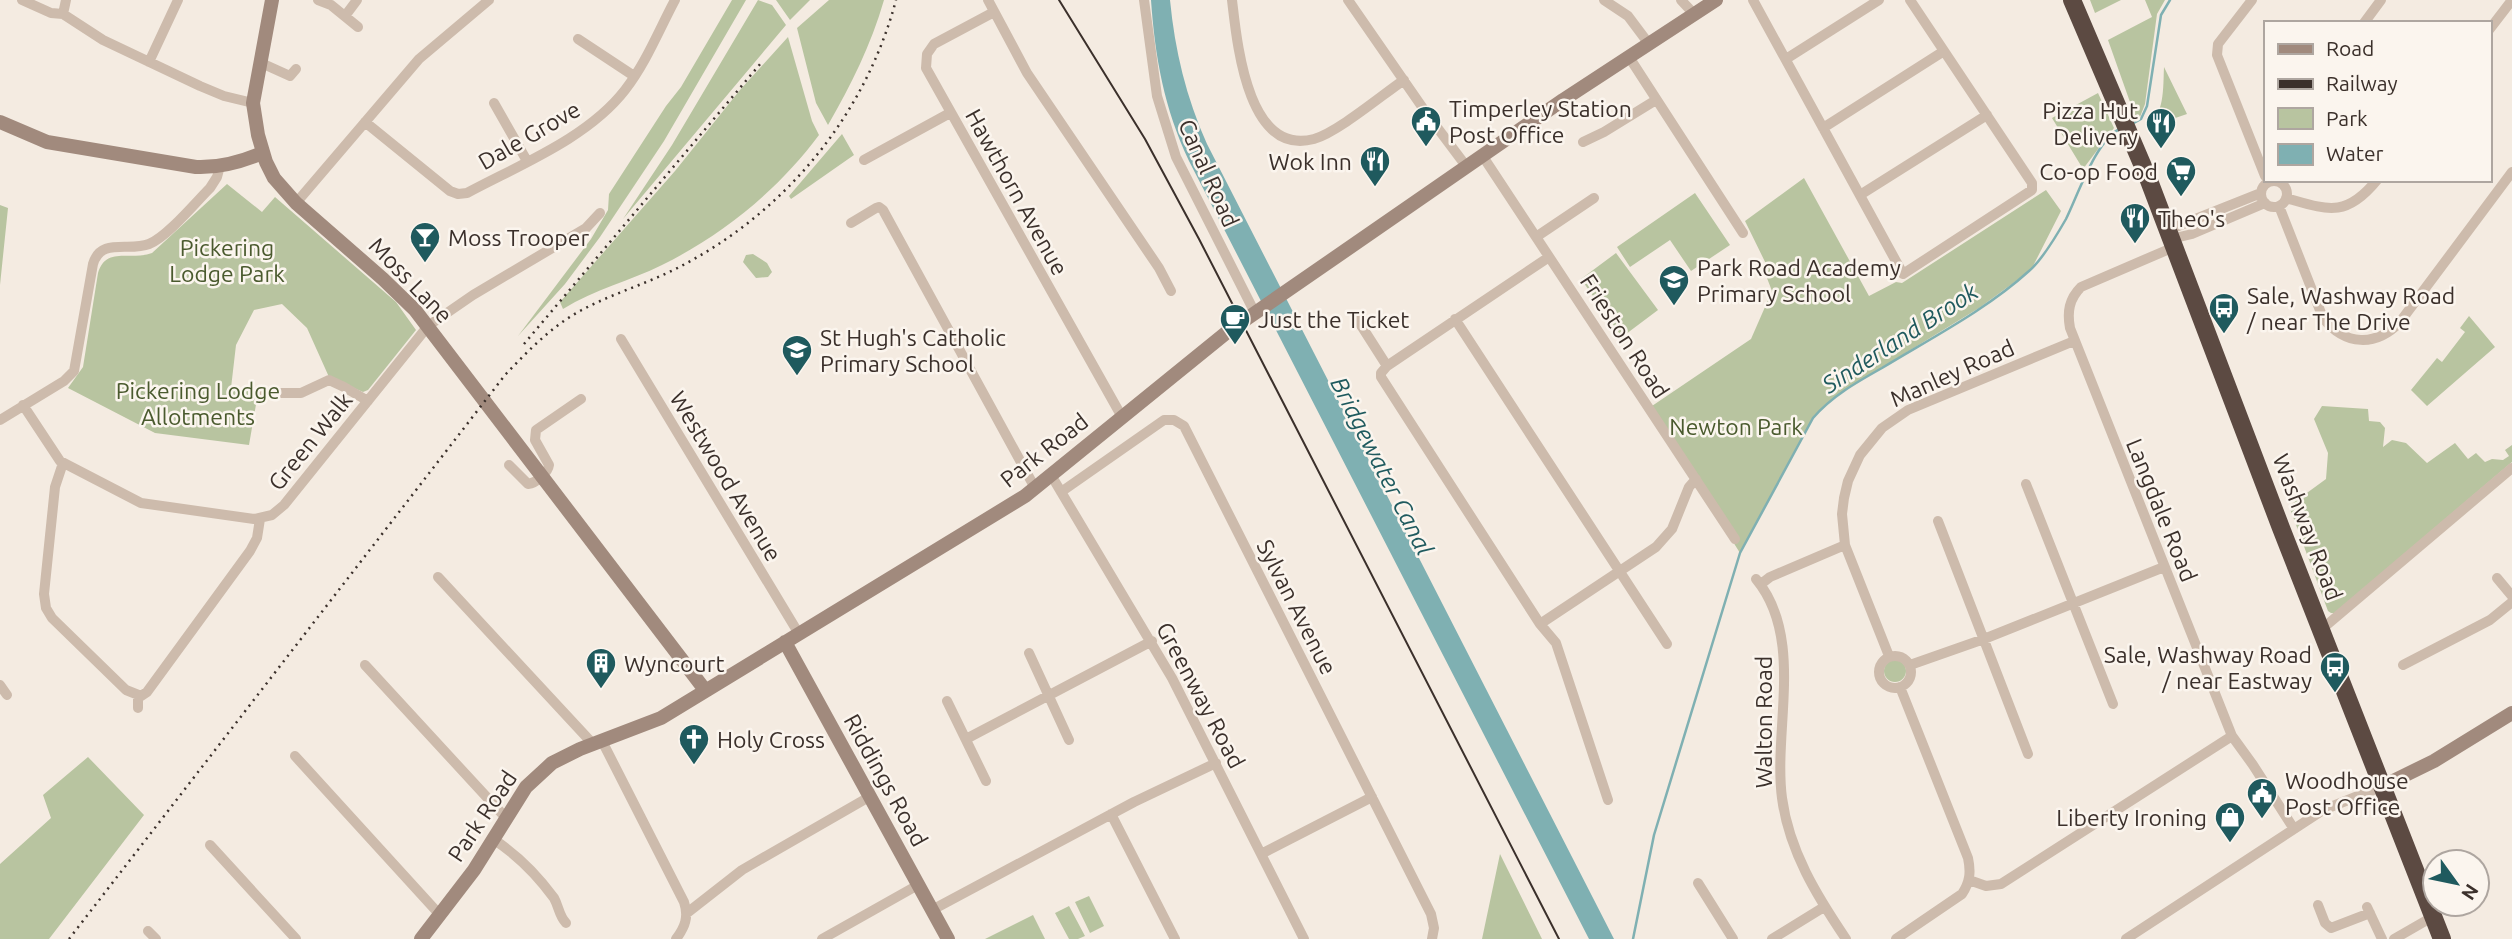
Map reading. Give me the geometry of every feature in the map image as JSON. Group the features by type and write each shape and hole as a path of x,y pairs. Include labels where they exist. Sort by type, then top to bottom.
{"highway":[{"name":"Washway Road","path":"2072,0 2126,125 2421,883"},
{"name":"Washway Road","path":"2435,918 2442,939"}],"street":[{"path":"22,0 51,13 63,13 89,32 210,91 253,103"},
{"path":"63,13 66,0"},
{"path":"149,62 178,0"},
{"name":"Moss Lane","path":"272,0 253,103 262,153 274,178 296,203 396,290 428,326 705,690"},
{"path":"345,16 357,0"},
{"path":"296,203 426,51 489,0"},
{"name":"Dale Grove","path":"365,122 455,193 467,193 575,135 617,99 634,76 675,0"},
{"path":"988,0 1027,73 1159,268 1171,291"},
{"name":"Canal Road","path":"1144,0 1157,96 1176,157 1255,313"},
{"path":"1231,0 1248,91 1263,120 1290,139 1300,141 1320,137 1404,80"},
{"path":"1348,0 1466,166"},
{"path":"1604,0 1628,16 1649,44"},
{"path":"1681,0 1694,14"},
{"name":"Park Road","path":"421,939 493,839 526,787 544,768 558,759 661,718 919,562 1035,488 1218,339 1482,155 1716,0"},
{"path":"1753,0 1903,274 2032,190 2032,183 1910,0"},
{"path":"1786,59 1879,0"},
{"path":"2252,0 2218,44 2217,55 2264,164"},
{"path":"2365,21 2381,0"},
{"path":"2491,27 2512,0"},
{"path":"318,3 331,5 358,27"},
{"name":"Hawthorn Avenue","path":"994,12 934,44 927,54 927,72 1122,417"},
{"path":"578,39 634,76"},
{"path":"1823,128 1944,51"},
{"path":"1629,57 1743,233"},
{"path":"259,62 293,72"},
{"path":"1583,142 1656,100"},
{"path":"494,103 527,161"},
{"path":"864,160 950,113"},
{"path":"1860,195 1987,115"},
{"path":"0,122 47,142 196,166 220,166 262,153"},
{"name":"Frieston Road","path":"1482,155 1735,539"},
{"path":"0,420 64,381 74,371 96,255 106,248 141,246 154,242 210,188 220,166"},
{"path":"2275,182 2286,188 2283,202 2323,318 2334,331 2345,337 2375,339 2382,337 2400,322 2512,173"},
{"path":"2173,244 2263,198 2270,182"},
{"path":"2263,198 2272,207 2283,202 2329,210 2356,202 2375,182"},
{"path":"1536,237 1594,198"},
{"path":"2173,244 2263,198"},
{"path":"851,223 876,208 883,210 1035,488"},
{"name":"Green Walk","path":"23,405 56,457 63,463 145,504 260,519 279,511 428,326 473,295 586,229 600,213"},
{"path":"2173,244 2182,248 2192,234"},
{"name":"Langdale Road","path":"2173,244 2087,284 2076,292 2068,309 2068,319 2074,341 2232,736 2294,829"},
{"path":"1549,257 1455,319 1387,366 1381,373 1382,382 1540,624 1556,643 1608,800"},
{"path":"1357,319 1387,366"},
{"path":"1455,319 1667,644"},
{"name":"Westwood Avenue","path":"621,339 799,634"},
{"name":"Manley Road","path":"1889,656 1845,545 1842,514 1848,481 1860,455 1882,428 1908,410 2074,341"},
{"path":"262,393 301,393 328,380 368,401"},
{"path":"509,465 528,484 547,471 549,465 535,440 536,430 581,399"},
{"name":"Sylvan Avenue","path":"1061,492 1164,420 1171,419 1182,424 1431,914 1434,928 1432,939"},
{"path":"63,463 55,487 41,609 126,690 138,696"},
{"path":"2322,629 2512,468"},
{"name":"Greenway Road","path":"1051,475 1152,641 1304,939"},
{"path":"1540,624 1619,569 1656,547 1668,535 1689,487 1696,479"},
{"path":"2026,484 2113,704"},
{"path":"138,696 147,692 250,551 257,538 260,519"},
{"path":"1938,521 2028,754"},
{"name":"Walton Road","path":"1845,545 1759,581 1772,606 1784,655 1780,740 1783,800 1790,833 1824,907 1846,939"},
{"path":"1910,665 1984,639 2164,567"},
{"path":"438,577 598,742 684,902 687,914 683,929 676,939"},
{"path":"2403,665 2490,620 2512,599 2497,578"},
{"path":"966,739 1152,641"},
{"name":"Riddings Road","path":"785,642 948,939"},
{"path":"1029,653 1068,740"},
{"path":"1889,656 1903,658 1910,665 1910,676 1900,687 1889,687 1878,675 1880,664 1889,656"},
{"path":"365,665 506,818"},
{"path":"0,685 6,695"},
{"path":"1896,939 1955,900 1962,894 1969,880 1968,858 1900,687"},
{"path":"138,696 138,708"},
{"path":"947,701 985,781"},
{"path":"2126,939 2336,803 2383,786 2434,761 2512,713"},
{"path":"1969,880 1986,886 2001,884 2232,736"},
{"path":"295,756 440,915"},
{"path":"932,910 1111,814 1216,763"},
{"path":"687,914 742,870 869,797"},
{"path":"1261,854 1372,797"},
{"path":"1111,814 1175,939"},
{"path":"493,839 513,853 552,897 562,924"},
{"path":"210,845 296,939"},
{"path":"1698,883 1733,939"},
{"path":"822,939 918,886"},
{"path":"2318,905 2325,923 2331,928 2369,910 2382,939"},
{"path":"1772,939 1824,907"},
{"path":"2394,939 2431,918"}],"green space":[{"path":"732,0 746,0 664,141 565,284 518,336 591,239 608,210 609,194 681,87"},
{"path":"758,0 772,5 786,25 623,219 672,145"},
{"path":"776,0 810,0 790,20"},
{"path":"829,0 884,0 860,64 828,125 816,103 797,28"},
{"path":"2090,0 2121,0 2095,13"},
{"path":"2145,0 2165,0 2157,14 2145,104 2140,117 2136,119 2108,40 2152,17"},
{"path":"788,37 812,121 819,135 803,155 768,192 707,240 662,265 587,296 563,309 560,302"},
{"path":"2164,67 2187,114 2146,128 2160,109"},
{"path":"2098,93 2114,128 2083,169 2052,118"},
{"path":"842,134 854,155 791,199 789,196"},
{"name":"Newton Park","path":"1804,178 1869,296 1896,282 1902,283 2046,190 2061,211 2031,270 1979,308 1845,390 1822,408 1813,418 1740,553 1649,408 1751,339 1772,291 1765,273 1769,270 1745,221"},
{"name":"Pickering Lodge Park","path":"227,184 262,212 275,197 396,302 416,330 368,390 363,392 329,377 307,328 282,304 254,310 236,345 231,388 258,393 249,445 155,433 68,388 83,367 98,273 102,265 113,257 152,253"},
{"path":"1695,193 1730,245 1691,271 1670,240 1630,267 1617,247"},
{"path":"0,205 8,208 0,285"},
{"path":"1616,253 1658,310 1622,337 1581,279"},
{"path":"753,254 767,263 772,272 768,277 756,278 743,262 746,255"},
{"path":"2469,316 2495,347 2427,406 2411,390 2437,358 2442,362 2465,332 2460,328"},
{"path":"2322,406 2368,409 2369,421 2380,422 2385,428 2383,447 2392,440 2406,443 2427,463 2455,443 2468,459 2476,453 2485,462 2492,459 2503,460 2509,456 2505,450 2512,445 2512,462 2335,613 2328,611 2289,506 2326,479 2328,453 2314,419"},
{"path":"1895,660 1903,663 1906,671 1903,679 1895,682 1887,679 1884,671 1887,663"},
{"path":"88,757 144,815 49,939 0,939 0,864 51,818 43,795"},
{"path":"1500,854 1542,939 1482,939"},
{"path":"1089,896 1104,926 1090,933 1075,902"},
{"path":"1069,906 1085,936 1078,939 1069,939 1055,913"},
{"path":"1033,915 1045,939 985,939"}],"water":[{"path":"1151,0 1170,0 1182,74 1207,144 1614,939 1589,939 1189,161 1173,121 1162,82"}],"waterway":[{"name":"Sinderland Brook","path":"2132,124 2141,119 2147,106 2161,15 2170,0"},
{"name":"Sinderland Brook","path":"1633,939 1654,835 1740,553 1813,418 1845,390 1977,311 2029,271 2044,254 2066,219 2103,144 2120,129"}],"tram line":[{"path":"1059,0 1145,139 1199,239 1559,939"}],"railway":[{"path":"69,939 505,375 563,321 600,301 685,264 722,242 789,186 818,154 865,81 883,42 896,0"},
{"path":"524,344 761,63"}],"place":[{"name":"Timperley Station Post Office","path":"1426,148"},
{"name":"Pizza Hut Delivery","path":"2161,150"},
{"name":"Wok Inn","path":"1375,188"},
{"name":"Co-op Food","path":"2181,198"},
{"name":"Theo's","path":"2135,245"},
{"name":"Moss Trooper","path":"425,264"},
{"name":"Park Road Academy Primary School","path":"1674,307"},
{"name":"Sale, Washway Road / near The Drive","path":"2224,335"},
{"name":"Just the Ticket","path":"1235,346"},
{"name":"St Hugh's Catholic Primary School","path":"797,377"},
{"name":"Wyncourt","path":"601,690"},
{"name":"Sale, Washway Road / near Eastway","path":"2335,694"},
{"name":"Holy Cross","path":"694,766"},
{"name":"Woodhouse Post Office","path":"2262,820"},
{"name":"Liberty Ironing","path":"2230,844"}],"park label":[{"name":"Pickering Lodge Allotments","path":"198,403"}],"water label":[{"name":"Bridgewater Canal","path":"1382,466"}]}
